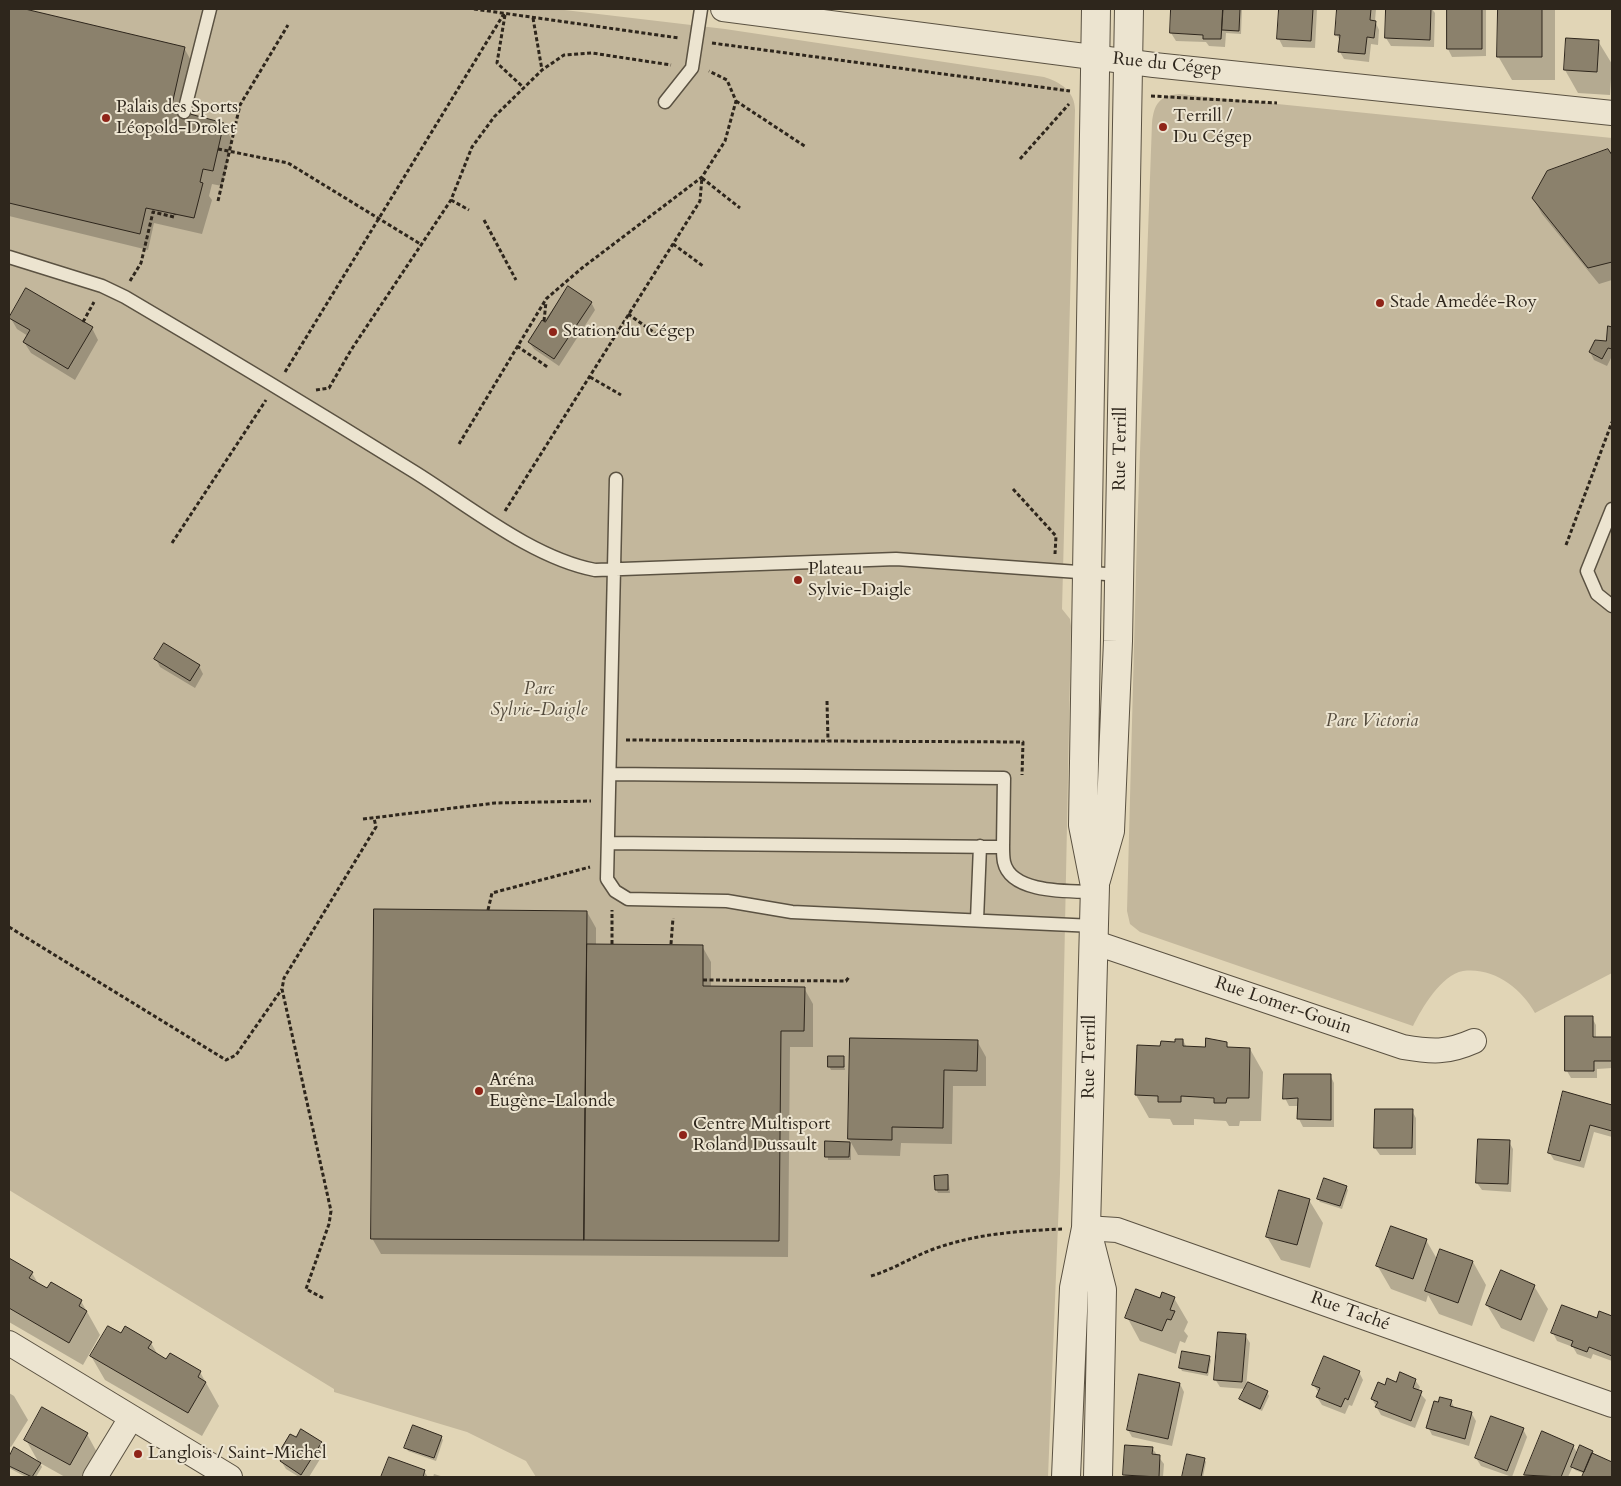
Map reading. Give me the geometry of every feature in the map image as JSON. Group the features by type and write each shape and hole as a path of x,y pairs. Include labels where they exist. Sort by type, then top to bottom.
{"street":[{"name":"Rue du Cégep","path":"723,9 1127,61 1612,113"},
{"name":"Rue Terrill","path":"1066,1477 1074,1288 1086,1228 1095,889 1083,825 1096,9"},
{"name":"Rue Terrill","path":"1095,889 1110,831 1120,575 1126,95 1129,9"},
{"name":"Rue Lomer-Gouin","path":"1094,934 1403,1047 1438,1051 1454,1050 1474,1041"},
{"name":"Rue Terrill","path":"1086,1228 1102,1290 1098,1477"},
{"name":"Rue Taché","path":"1086,1228 1117,1230 1612,1405"},
{"path":"9,1343 230,1477"},
{"path":"95,1477 131,1418"}],"lane":[{"path":"184,112 210,9"},
{"path":"665,102 692,68 701,9"},
{"path":"9,258 102,286 122,295 497,524 556,559 578,567 595,570 896,559 1120,575"},
{"path":"616,479 607,879 615,891 628,899 727,901 792,912 977,920 1094,934"},
{"path":"1612,509 1587,571 1597,594 1612,606"},
{"path":"610,774 1004,778 1003,847 1004,864 1008,870 1032,887 1095,889"},
{"path":"608,842 1003,847"},
{"path":"977,920 980,846"}],"path":[{"path":"474,9 1080,93"},
{"path":"505,12 498,63 524,88"},
{"path":"172,543 275,388 505,12"},
{"path":"532,18 542,70"},
{"path":"218,200 240,106 288,25"},
{"path":"329,388 351,350 451,200 472,147 494,117 542,70 564,55 592,53 708,71 727,80 736,101 806,147"},
{"path":"1126,95 1283,104"},
{"path":"1020,159 1074,100"},
{"path":"459,444 546,299 582,268 702,177 725,141 736,101"},
{"path":"218,149 288,163 422,244"},
{"path":"702,177 740,208"},
{"path":"497,524 700,201 702,177"},
{"path":"451,200 469,210"},
{"path":"122,295 141,263 154,212 174,217 174,214"},
{"path":"484,220 516,280"},
{"path":"672,244 703,266"},
{"path":"544,321 546,299"},
{"path":"628,314 659,336"},
{"path":"517,346 549,368"},
{"path":"590,377 621,395"},
{"path":"1566,545 1612,422"},
{"path":"1014,489 1056,536 1055,570"},
{"path":"827,701 828,741"},
{"path":"363,820 495,803 609,801"},
{"path":"323,1298 306,1289 329,1224 331,1211 282,989 284,978 376,827 374,818"},
{"path":"488,910 492,893 608,862"},
{"path":"612,944 612,910 619,894"},
{"path":"670,944 676,900"},
{"path":"9,927 226,1060 236,1055 282,989"},
{"path":"703,980 846,981 849,977"},
{"path":"871,1276 930,1250 976,1236 1008,1231 1086,1228"}],"green space":[{"name":"Parc Sylvie-Daigle","path":"9,9 556,9 725,29 1044,77 1066,88 1072,98 1075,110 1062,609 1070,619 1071,626 1060,1174 1048,1477 536,1477 526,1461 467,1432 334,1392 334,1389 9,1190"},
{"name":"Parc Victoria","path":"1179,94 1612,138 1612,973 1535,1013 1522,995 1505,981 1485,972 1463,971 1455,974 1440,985 1427,1002 1413,1026 1140,932 1130,924 1127,911 1137,534 1152,123 1154,111 1159,102 1172,95"}],"building":[{"name":"Palais des Sports Léopold-Drolet","path":"9,9 25,9 185,47 171,109 224,123 213,171 203,169 200,182 203,183 194,218 146,208 140,234 9,203"},
{"path":"1171,9 1223,9 1221,39 1203,39 1203,35 1170,33"},
{"path":"1223,9 1240,9 1239,31 1222,30"},
{"path":"1279,9 1313,9 1311,41 1277,39"},
{"path":"1337,9 1371,9 1370,20 1376,21 1374,38 1367,37 1365,54 1338,52 1340,35 1335,35"},
{"path":"1386,9 1431,9 1430,40 1385,38"},
{"path":"1447,9 1482,9 1482,49 1447,49"},
{"path":"1498,9 1542,9 1542,57 1497,57"},
{"path":"1566,38 1599,40 1597,72 1564,70"},
{"path":"1608,149 1612,155 1612,262 1588,268 1532,198 1547,171"},
{"name":"Station du Cégep","path":"568,286 592,302 554,359 528,342 542,320 545,322"},
{"path":"26,288 93,327 68,369 23,342 30,330 9,318"},
{"path":"1608,326 1612,327 1612,349 1608,348 1602,359 1589,352 1595,340 1606,341"},
{"path":"164,643 200,665 190,681 154,659"},
{"name":"Aréna Eugène-Lalonde","path":"374,909 587,911 584,1240 371,1239"},
{"name":"Centre Multisport Roland Dussault","path":"587,944 703,945 703,986 805,987 804,1031 781,1031 779,1241 584,1240"},
{"path":"1565,1016 1593,1016 1593,1037 1612,1037 1612,1061 1594,1061 1594,1071 1565,1071"},
{"path":"850,1038 978,1040 977,1071 944,1070 943,1128 892,1127 892,1140 848,1139"},
{"path":"1206,1038 1227,1042 1227,1047 1250,1048 1249,1098 1227,1098 1226,1103 1214,1103 1214,1098 1181,1096 1181,1102 1158,1102 1158,1096 1135,1095 1137,1045 1160,1046 1161,1041 1175,1042 1175,1039 1183,1039 1183,1046 1205,1047"},
{"path":"828,1056 844,1056 844,1067 828,1067"},
{"path":"1284,1074 1331,1074 1331,1120 1297,1119 1298,1098 1283,1099"},
{"path":"1563,1091 1612,1105 1612,1131 1590,1125 1580,1161 1548,1153"},
{"path":"1375,1109 1413,1109 1412,1148 1374,1148"},
{"path":"1478,1139 1510,1140 1508,1184 1476,1183"},
{"path":"825,1141 850,1142 849,1157 825,1157"},
{"path":"948,1175 948,1190 935,1190 934,1176"},
{"path":"1324,1178 1347,1186 1340,1206 1317,1199"},
{"path":"1279,1190 1310,1199 1297,1245 1266,1237"},
{"path":"1391,1226 1427,1239 1413,1279 1376,1266"},
{"path":"1440,1249 1473,1261 1458,1303 1425,1291"},
{"path":"9,1258 33,1272 29,1278 47,1288 51,1282 82,1300 79,1306 87,1311 69,1343 9,1308"},
{"path":"1501,1270 1535,1285 1521,1320 1486,1305"},
{"path":"1136,1289 1160,1298 1162,1292 1175,1297 1170,1310 1175,1311 1171,1320 1167,1319 1162,1331 1125,1318"},
{"path":"1562,1305 1597,1318 1599,1311 1612,1316 1612,1356 1589,1347 1587,1352 1571,1346 1573,1341 1551,1333"},
{"path":"108,1326 121,1333 125,1326 152,1342 148,1348 166,1359 170,1353 201,1371 198,1377 206,1382 188,1413 90,1356"},
{"path":"1218,1332 1246,1334 1242,1382 1214,1380"},
{"path":"1182,1351 1210,1356 1207,1373 1179,1368"},
{"path":"1324,1356 1360,1371 1348,1400 1345,1398 1341,1407 1316,1397 1320,1388 1312,1385"},
{"path":"1400,1372 1416,1379 1413,1388 1422,1391 1411,1421 1375,1407 1378,1402 1371,1399 1378,1382 1385,1385 1387,1378 1396,1382"},
{"path":"1139,1374 1180,1383 1168,1439 1127,1430"},
{"path":"1248,1382 1268,1391 1260,1409 1239,1399"},
{"path":"1440,1397 1452,1400 1450,1406 1472,1412 1465,1439 1426,1428 1434,1401 1438,1402"},
{"path":"42,1407 88,1433 70,1465 24,1440"},
{"path":"1491,1416 1524,1428 1507,1471 1475,1458"},
{"path":"413,1425 442,1436 434,1458 404,1448"},
{"path":"301,1429 322,1442 301,1475 280,1461 285,1452 281,1449 290,1434 296,1437"},
{"path":"1542,1431 1574,1445 1561,1477 1524,1475"},
{"path":"1125,1445 1153,1447 1152,1454 1160,1455 1159,1477 1123,1475"},
{"path":"1580,1445 1593,1451 1584,1472 1571,1467"},
{"path":"14,1447 41,1463 32,1477 9,1466 9,1457"},
{"path":"1592,1453 1612,1462 1612,1477 1582,1477"},
{"path":"1187,1454 1205,1458 1201,1477 1182,1477"},
{"path":"389,1457 425,1470 423,1477 381,1477"}],"place":[{"name":"Palais des Sports Léopold-Drolet","path":"106,118"},
{"name":"Terrill / Du Cégep","path":"1163,127"},
{"name":"Stade Amedée-Roy","path":"1380,303"},
{"name":"Station du Cégep","path":"553,332"},
{"name":"Plateau Sylvie-Daigle","path":"798,580"},
{"name":"Aréna Eugène-Lalonde","path":"479,1091"},
{"name":"Centre Multisport Roland Dussault","path":"683,1135"},
{"name":"Langlois / Saint-Michel","path":"138,1454"}]}
